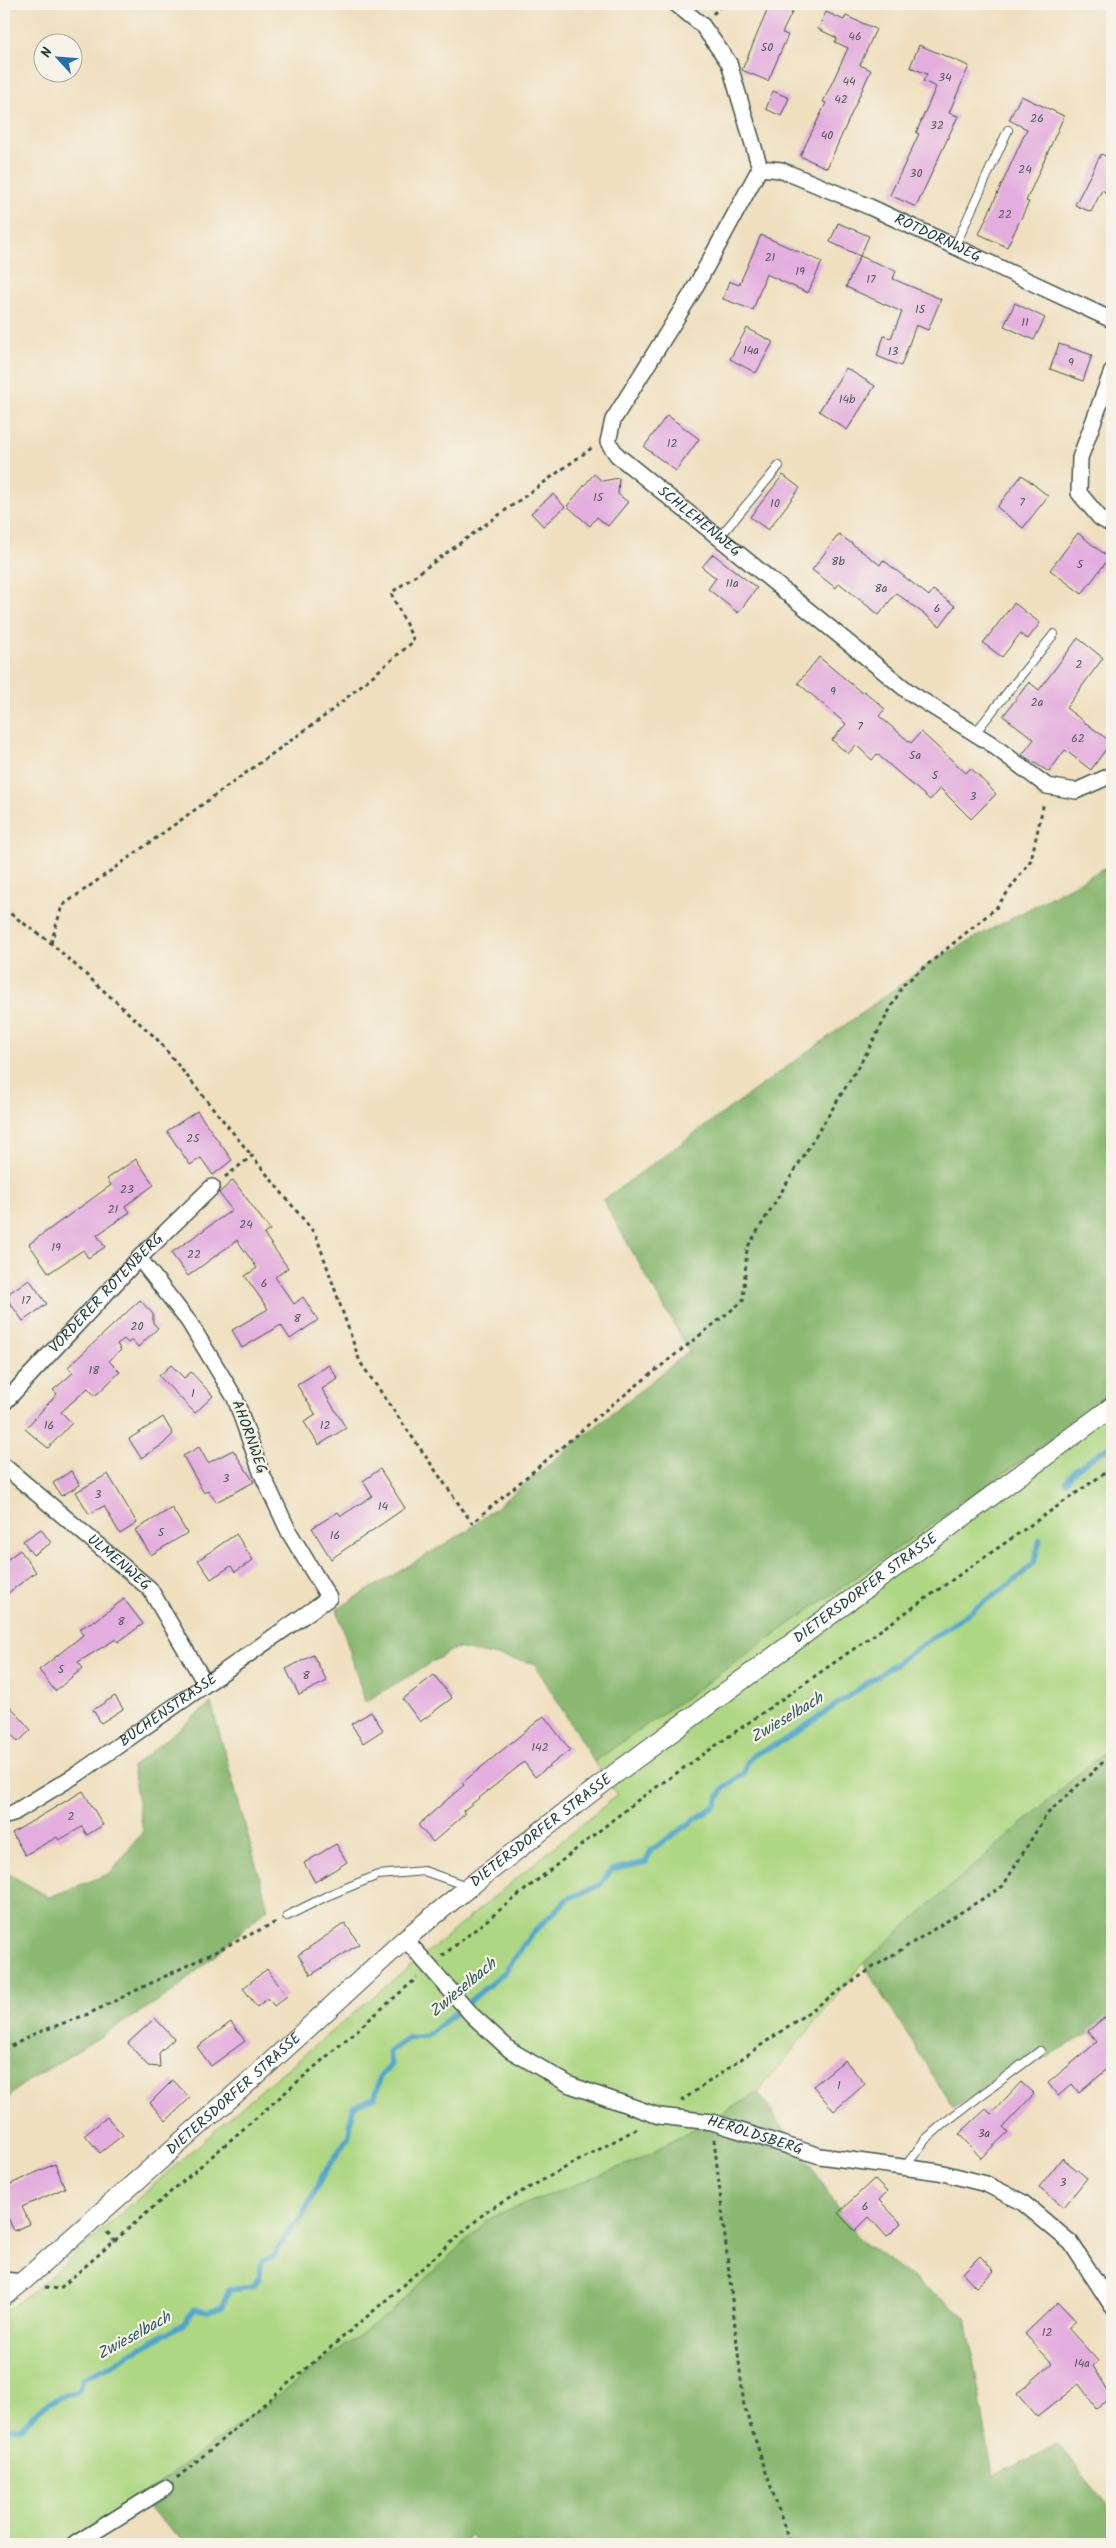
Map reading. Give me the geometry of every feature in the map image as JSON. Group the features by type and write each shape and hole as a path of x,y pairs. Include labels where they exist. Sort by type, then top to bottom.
{"street":[{"path":"608,442 613,420 692,293 760,168 729,63 702,25 676,4"},
{"name":"ROTDORNWEG","path":"760,168 781,170 870,207 1112,320"},
{"path":"1112,371 1080,458 1079,493 1100,518 1112,526"},
{"name":"SCHLEHENWEG","path":"608,442 617,455 909,692 974,733 1047,786"},
{"path":"1047,786 1076,792 1112,775"},
{"name":"VORDERER ROTENBERG","path":"4,1404 139,1258 212,1187"},
{"name":"AHORNWEG","path":"139,1258 189,1322 235,1398 261,1472 289,1532 329,1598"},
{"name":"DIETERSDORFER STRASSE","path":"4,2296 13,2281 251,2080 405,1939 469,1887 616,1773 1112,1408"},
{"name":"ULMENWEG","path":"4,1466 150,1589 205,1683"},
{"name":"BUCHENSTRASSE","path":"4,1816 10,1815 79,1773 329,1598"},
{"name":"HEROLDSBERG","path":"405,1939 473,2016 510,2050 570,2085 659,2116 712,2122 820,2156 939,2172 986,2184 1022,2202 1071,2243 1112,2306"},
{"path":"75,2544 165,2488"}],"lane":[{"path":"955,246 1008,130"},
{"path":"718,538 779,466"},
{"path":"974,733 1054,634"},
{"path":"287,1916 329,1894 378,1875 424,1871 469,1887"},
{"path":"904,2167 925,2140 944,2123 1040,2051"}],"path":[{"path":"51,942 62,906 326,715 414,641 391,592 593,446 608,442"},
{"path":"4,908 51,942 156,1038 316,1236 360,1362 472,1523 608,1408 743,1301 747,1248 866,1054 903,985 996,908 1031,860 1047,786"},
{"path":"212,1187 252,1156"},
{"path":"13,2281 59,2289 429,1967 638,1800 1112,1468"},
{"path":"165,2488 377,2308 488,2210 659,2116 872,1968 1003,1886 1046,1814 1112,1754"},
{"path":"4,2050 34,2034 88,2014 287,1916"},
{"path":"712,2122 744,2406 790,2544"},
{"path":"4,2528 9,2544"}],"green space":[{"path":"1112,864 1112,1397 594,1762 534,1663 456,1648 365,1702 337,1609 468,1530 689,1351 603,1200 936,959"},
{"path":"1112,1397 1112,1745 863,1963 758,2093 638,2160 490,2218 387,2315 139,2498 67,2544 4,2544 4,2313 31,2293 261,2090 617,1795 594,1762"},
{"path":"211,1703 268,1908 174,1991 19,2087 4,2103 4,1871 49,1897 111,1873 143,1831 132,1767"},
{"path":"1112,1745 1112,2021 953,2108 863,1963"},
{"path":"758,2093 817,2175 858,2238 966,2317 993,2476 1058,2444 1112,2511 1112,2544 481,2544 471,2536 465,2544 186,2544 139,2498 387,2315 490,2218 638,2160"}],"building":[{"path":"770,4 796,4 782,33 788,35 768,81 742,70"},
{"path":"826,12 844,20 846,16 876,29 860,65 871,70 827,168 800,156 826,103 823,102 848,48 835,42 837,38 818,29"},
{"path":"919,45 969,66 949,113 958,116 916,207 890,195 919,134 916,133 936,87 923,81 927,74 910,67"},
{"path":"773,91 789,98 781,116 766,109"},
{"path":"1021,96 1064,116 1026,201 1029,202 1007,247 979,234 1027,129 1009,120"},
{"path":"1101,154 1112,159 1112,196 1102,190 1091,212 1075,205"},
{"path":"838,223 869,236 860,256 830,242"},
{"path":"761,235 822,262 808,293 766,274 753,310 723,299 729,281 739,285"},
{"path":"860,256 896,271 893,279 941,299 928,330 916,325 901,366 877,356 884,336 891,338 902,312 846,287"},
{"path":"1015,303 1045,318 1034,340 1004,326"},
{"path":"747,328 773,342 756,373 730,359"},
{"path":"1059,344 1092,355 1083,381 1050,369"},
{"path":"846,368 875,386 847,430 819,411"},
{"path":"667,415 699,439 676,471 644,447"},
{"path":"594,474 602,481 619,478 618,494 628,502 608,526 597,517 590,526 567,506"},
{"path":"783,475 800,488 768,530 750,517"},
{"path":"1022,475 1048,496 1023,528 997,507"},
{"path":"553,494 565,507 543,526 531,513"},
{"path":"1078,533 1109,558 1082,594 1050,570"},
{"path":"839,534 880,565 883,560 929,596 933,590 955,606 940,626 896,593 879,615 839,583 836,588 812,570"},
{"path":"713,554 757,588 738,613 708,589 716,578 702,567"},
{"path":"1014,603 1040,623 1028,639 1020,634 1002,657 983,643"},
{"path":"1078,638 1103,658 1066,708 1111,742 1091,770 1065,750 1049,772 1022,755 1034,739 1003,716 1029,682 1039,690"},
{"path":"819,657 862,693 864,691 885,709 879,716 911,743 921,732 966,773 971,768 996,794 971,819 940,788 930,800 877,754 872,760 856,745 848,754 832,740 846,724 798,683"},
{"path":"197,1111 232,1160 213,1175 201,1158 190,1165 167,1131"},
{"path":"136,1159 154,1185 125,1206 130,1212 97,1235 105,1247 88,1258 83,1250 49,1273 29,1244 111,1185 107,1179"},
{"path":"233,1180 270,1230 264,1234 288,1268 275,1277 294,1304 303,1297 318,1320 290,1339 281,1325 242,1348 232,1330 268,1309 245,1276 257,1268 237,1240 188,1276 171,1253 232,1210 219,1193"},
{"path":"29,1279 47,1304 23,1321 5,1296"},
{"path":"140,1300 153,1314 153,1323 158,1328 138,1347 132,1340 128,1343 124,1339 117,1344 121,1350 109,1361 120,1372 95,1396 88,1388 61,1412 72,1423 48,1448 25,1429 57,1394 53,1390 73,1373 68,1367"},
{"path":"171,1365 184,1378 191,1372 213,1396 195,1413 159,1376"},
{"path":"329,1365 338,1379 322,1389 346,1428 319,1445 304,1422 316,1415 297,1385"},
{"path":"163,1417 173,1434 162,1445 141,1458 129,1439"},
{"path":"199,1447 208,1463 233,1450 254,1482 216,1502 208,1490 204,1493 183,1456"},
{"path":"380,1469 405,1508 331,1559 312,1528 338,1512 341,1516 372,1496 363,1481"},
{"path":"71,1471 80,1485 61,1496 53,1483"},
{"path":"108,1474 137,1523 120,1534 104,1506 89,1514 76,1492"},
{"path":"172,1508 187,1533 151,1555 135,1530"},
{"path":"41,1529 51,1543 33,1555 23,1541"},
{"path":"236,1534 253,1560 235,1572 231,1566 211,1579 198,1560"},
{"path":"20,1550 36,1572 4,1596 4,1562"},
{"path":"124,1599 143,1624 118,1642 116,1639 78,1662 83,1668 55,1691 39,1670 83,1635 79,1629 95,1621"},
{"path":"313,1655 327,1681 299,1695 286,1669"},
{"path":"434,1675 452,1698 420,1722 403,1699"},
{"path":"115,1696 123,1709 101,1723 93,1710"},
{"path":"4,1699 31,1730 18,1742 4,1726"},
{"path":"371,1712 383,1730 363,1743 351,1724"},
{"path":"544,1716 570,1750 535,1777 524,1762 463,1811 465,1814 433,1842 418,1825 464,1785 462,1783"},
{"path":"83,1791 103,1825 87,1835 82,1827 59,1840 57,1837 25,1855 12,1833"},
{"path":"336,1844 347,1862 315,1882 304,1863"},
{"path":"345,1923 359,1944 311,1975 298,1955"},
{"path":"267,1969 287,1996 274,2006 268,1998 257,2007 243,1988"},
{"path":"1105,2017 1112,2026 1112,2065 1079,2093 1072,2084 1058,2096 1048,2083 1097,2042 1088,2031"},
{"path":"155,2018 174,2039 159,2053 160,2067 148,2066 128,2043"},
{"path":"231,2022 245,2041 211,2066 197,2047"},
{"path":"845,2060 865,2084 834,2111 813,2086"},
{"path":"173,2080 190,2098 166,2121 150,2103"},
{"path":"1021,2082 1034,2094 1003,2127 1008,2132 981,2158 959,2134 986,2109 991,2114"},
{"path":"107,2117 123,2135 100,2153 85,2135"},
{"path":"1062,2158 1087,2178 1064,2207 1039,2187"},
{"path":"55,2164 65,2188 22,2207 30,2224 14,2231 4,2208 4,2187"},
{"path":"874,2179 887,2192 879,2200 901,2223 887,2237 869,2217 855,2231 838,2213"},
{"path":"980,2256 994,2271 976,2287 963,2273"},
{"path":"1058,2302 1076,2321 1068,2328 1098,2361 1093,2366 1112,2397 1096,2408 1079,2384 1037,2417 1017,2394 1052,2363 1025,2334"}],"waterway":[{"name":"Zwieselbach","path":"1066,1482 1075,1470 1112,1444"},
{"name":"Zwieselbach","path":"4,2429 22,2428 33,2415 47,2404 62,2396 79,2391 83,2378 102,2370 183,2324 195,2309 209,2311 223,2306 229,2290 253,2287 259,2278 262,2261 274,2256 290,2229 302,2218 321,2178 349,2136 353,2107 375,2097 380,2077 391,2065 389,2052 408,2038 427,2036 505,1972 530,1936 567,1899 600,1885 611,1870 646,1862 651,1850 716,1805 722,1790 744,1773 745,1767 754,1755 794,1734 1013,1582 1034,1563 1040,1539"}]}
